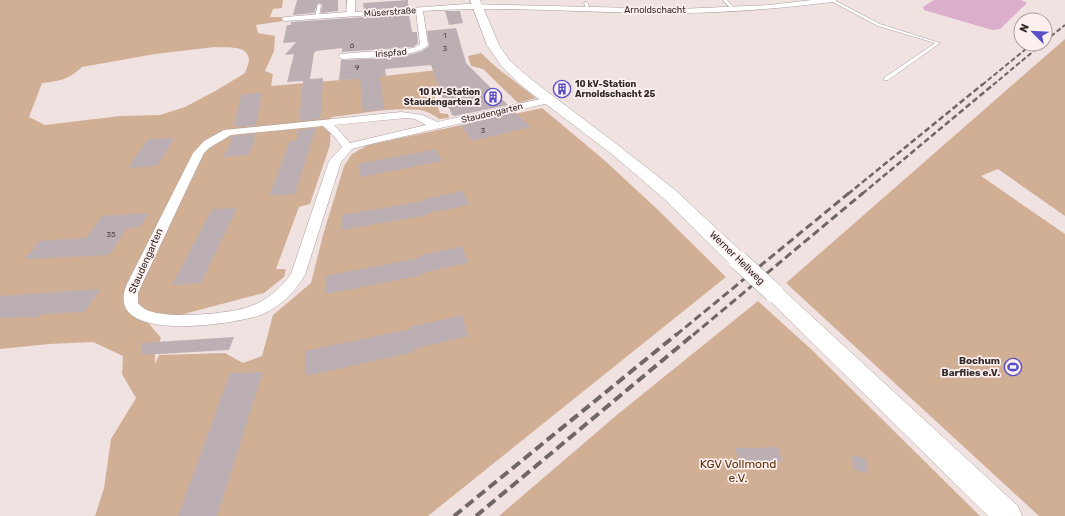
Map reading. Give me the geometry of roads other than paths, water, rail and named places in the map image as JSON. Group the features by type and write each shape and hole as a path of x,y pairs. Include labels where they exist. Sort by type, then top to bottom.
{"main road":[{"name":"Werner Hellweg","path":"476,3 493,45 502,60 527,83 618,152 669,194 1008,516"}],"street":[{"name":"Müserstraße","path":"351,14 352,0"},
{"name":"Arnoldschacht","path":"476,3 678,10 733,9 832,0"},
{"name":"Müserstraße","path":"285,19 419,9 476,3"},
{"name":"Irispfad","path":"343,56 417,50 424,45 419,9"},
{"name":"Staudengarten","path":"435,126 418,116 410,115 228,132 210,141 199,153 134,285 129,299 133,308 138,313 149,318 170,321 220,319 256,311 282,294 292,285 298,275 335,161 348,147 368,141 435,126 549,100"},
{"path":"325,122 338,134 348,147"}],"lane":[{"path":"725,0 733,9"},
{"path":"832,0 879,25 938,43 886,79"},
{"path":"317,17 319,5"}],"railway":[{"path":"1053,35 1065,25"},
{"path":"982,85 1022,52"},
{"path":"993,85 1032,52"},
{"path":"848,194 983,84"},
{"path":"862,194 994,84"},
{"path":"676,335 849,193"},
{"path":"693,335 863,193"},
{"path":"454,516 677,334"},
{"path":"476,516 694,334"}],"place":[{"name":"10 kV-Station Arnoldschacht 25","path":"562,89"},
{"name":"10 kV-Station Staudengarten 2","path":"493,97"},
{"name":"Bochum Barflies e.V.","path":"1013,367"}],"park label":[{"name":"KGV Vollmond e.V.","path":"738,471"}]}
